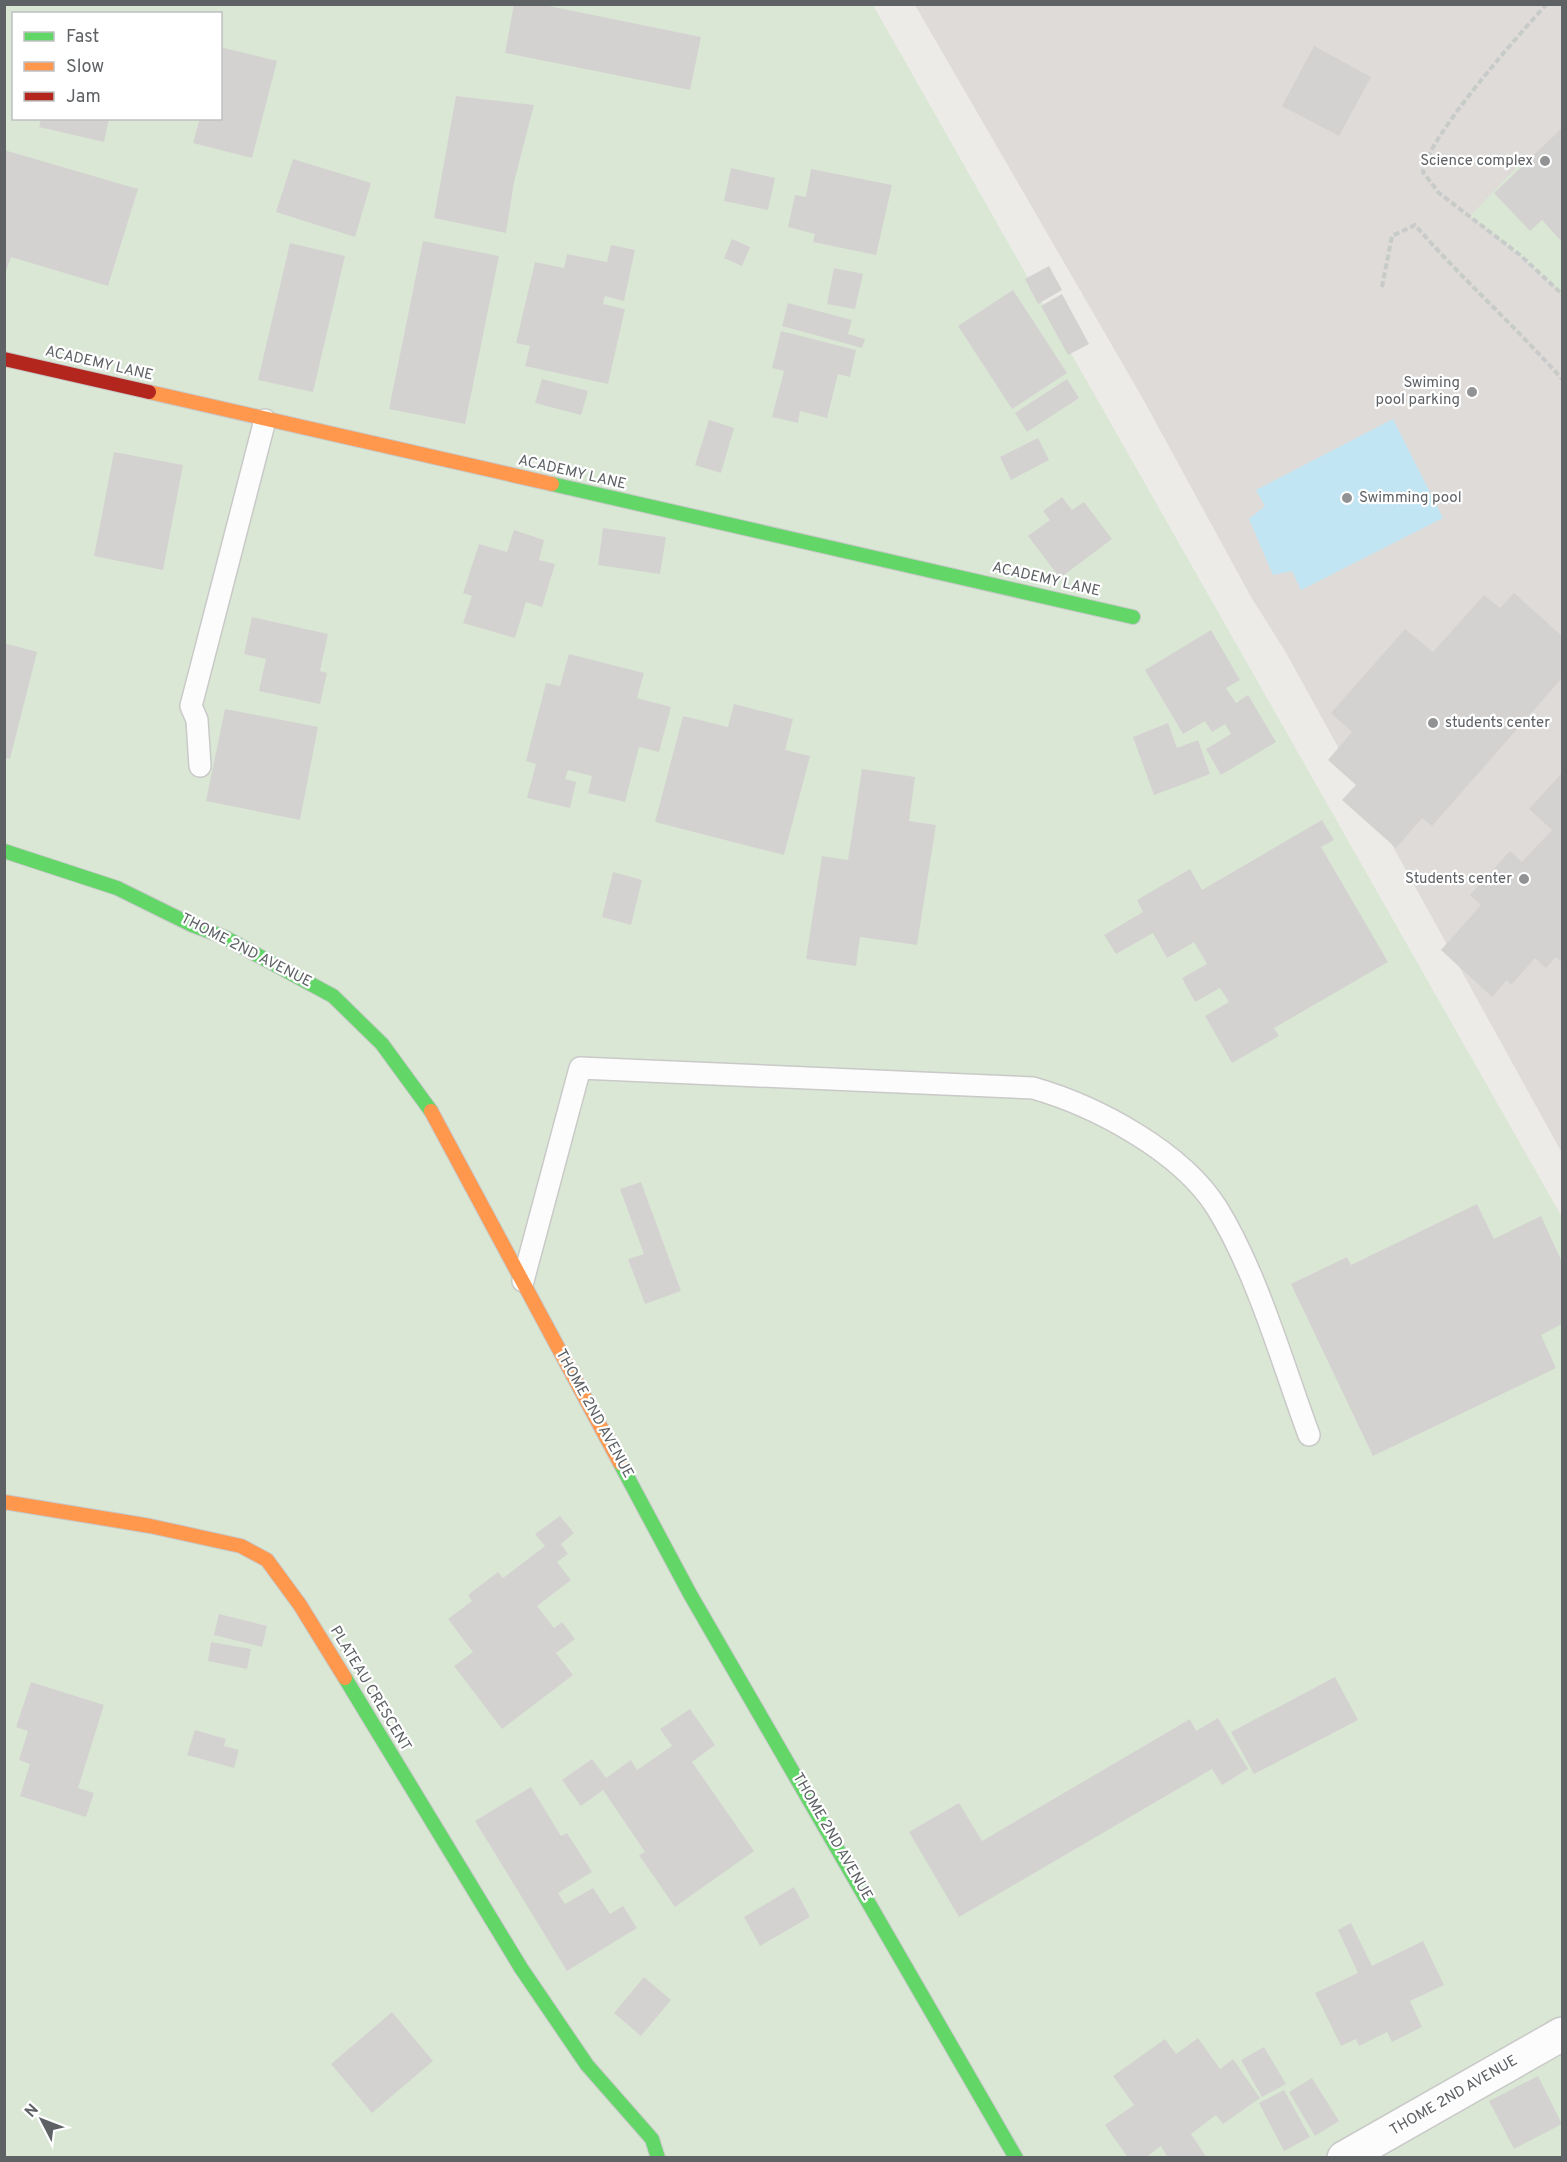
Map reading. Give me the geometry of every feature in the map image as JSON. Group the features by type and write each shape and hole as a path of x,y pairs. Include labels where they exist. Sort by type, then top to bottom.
{"street":[{"name":"ACADEMY LANE","path":"4,359 1133,617"},
{"name":"THOME 2ND AVENUE","path":"4,851 35,859 126,892 192,925 224,937 333,996 382,1044 432,1112 726,1659 836,1841 1017,2157"},
{"name":"PLATEAU CRESCENT","path":"4,1502 150,1526 241,1546 267,1560 300,1605 521,1968 587,2065 652,2139 658,2157"},
{"name":"THOME 2ND AVENUE","path":"1344,2157 1563,2034"}],"lane":[{"path":"200,766 197,720 191,706 265,420"},
{"path":"522,1281 580,1068 1034,1088 1071,1098 1114,1119 1165,1155 1201,1186 1216,1206 1233,1239 1309,1435"}],"path":[{"path":"1547,4 1459,111 1425,160 1423,172 1439,194 1520,255 1563,294"},
{"path":"1382,287 1392,236 1415,225 1449,263 1563,379"}],"shaded area":[{"path":"915,5 1562,5 1562,1153 1143,399"}],"green space":[{"path":"5,5 873,5 1562,1217 1562,2157 5,2158"},
{"path":"1525,159 1534,175 1562,206 1562,294 1520,255 1470,216"}],"water":[{"name":"Swimming pool","path":"1393,419 1443,518 1301,590 1292,571 1273,575 1249,519 1265,506 1256,490"}],"building":[{"path":"514,4 539,4 701,37 690,90 505,53"},
{"path":"1314,46 1371,77 1339,136 1282,106"},
{"path":"222,47 277,61 252,158 193,143 199,120 222,120"},
{"path":"456,96 534,105 514,182 506,233 434,218"},
{"path":"41,120 109,120 104,142 39,127"},
{"name":"Science complex","path":"1562,128 1562,242 1542,220 1530,231 1494,193"},
{"path":"4,150 138,189 108,286 11,257 4,277"},
{"path":"293,159 371,183 355,237 276,212"},
{"path":"731,168 775,178 768,210 724,201"},
{"path":"811,169 892,185 876,255 813,242 815,234 788,227 795,195 806,197"},
{"path":"732,239 750,247 742,266 724,258"},
{"path":"423,241 499,256 465,424 389,409"},
{"path":"290,243 345,256 313,392 258,380"},
{"path":"611,245 635,250 624,301 605,296 603,304 625,309 608,384 525,366 530,346 516,343 535,262 564,268 567,254 607,262"},
{"path":"1049,266 1062,290 1038,304 1025,279"},
{"path":"834,268 863,274 855,309 827,304"},
{"path":"1013,290 1067,373 1012,409 958,326"},
{"path":"1062,294 1089,344 1068,355 1041,306"},
{"path":"788,303 852,320 848,334 865,339 862,348 782,326"},
{"path":"781,331 856,350 850,377 838,374 827,418 800,411 798,423 772,417 784,371 772,368"},
{"path":"542,379 588,391 581,415 535,403"},
{"path":"1067,379 1079,398 1027,432 1015,413"},
{"path":"709,420 734,428 721,473 695,465"},
{"path":"1038,438 1049,460 1011,480 1000,457"},
{"path":"114,452 183,465 163,570 94,556"},
{"path":"1062,497 1072,510 1084,502 1112,539 1060,578 1028,536 1050,520 1043,511"},
{"path":"603,528 666,537 660,574 598,565"},
{"path":"514,530 544,540 539,560 555,564 542,607 526,602 515,638 463,623 472,596 463,593 479,544 507,552"},
{"name":"students center","path":"1514,593 1562,636 1562,678 1432,826 1422,818 1396,848 1342,800 1356,785 1328,760 1352,732 1331,713 1405,629 1433,652 1484,595 1500,608"},
{"path":"252,617 328,634 320,671 327,673 320,704 259,691 266,659 244,654"},
{"path":"1211,630 1240,680 1226,688 1236,703 1248,695 1276,742 1221,775 1206,749 1231,734 1225,724 1212,732 1205,721 1183,734 1145,670"},
{"path":"4,643 37,652 10,759 4,758"},
{"path":"569,654 644,673 637,698 671,707 659,752 639,747 625,802 588,793 592,776 568,770 565,779 576,782 570,808 527,798 536,764 526,761 546,683 560,686"},
{"path":"734,704 793,719 785,750 810,756 784,855 655,822 683,716 728,727"},
{"path":"225,709 318,727 300,820 206,801"},
{"path":"1168,723 1177,748 1198,740 1210,774 1154,795 1133,737"},
{"path":"862,769 915,777 909,821 936,825 917,945 860,937 856,966 806,959 822,856 848,860"},
{"name":"Students center","path":"1562,773 1562,962 1556,957 1546,968 1535,958 1511,985 1507,980 1492,997 1441,950 1481,905 1470,895 1510,851 1522,862 1552,830 1529,809"},
{"path":"1322,820 1334,840 1321,847 1388,962 1274,1028 1279,1036 1232,1063 1205,1016 1229,1002 1220,988 1195,1002 1182,978 1207,964 1194,942 1167,958 1153,933 1116,954 1104,935 1143,912 1137,900 1190,869 1202,890"},
{"path":"613,872 642,880 631,925 602,917"},
{"path":"641,1182 681,1291 645,1304 628,1259 644,1254 620,1189"},
{"path":"1477,1204 1494,1239 1541,1216 1562,1262 1562,1324 1541,1335 1556,1368 1373,1456 1291,1284 1347,1257 1351,1265"},
{"path":"560,1516 574,1533 561,1544 568,1554 557,1562 571,1580 537,1606 554,1628 562,1622 575,1639 556,1653 573,1675 502,1729 454,1666 473,1652 448,1619 472,1601 468,1595 498,1572 503,1578 545,1546 535,1534"},
{"path":"219,1614 267,1626 262,1647 214,1635"},
{"path":"211,1642 251,1649 247,1669 208,1661"},
{"path":"1335,1677 1358,1720 1254,1774 1231,1732"},
{"path":"31,1682 104,1705 78,1788 94,1793 86,1817 20,1796 30,1764 19,1760 28,1731 16,1727"},
{"path":"690,1709 715,1745 692,1762 754,1851 675,1907 639,1855 645,1852 603,1790 581,1806 562,1780 592,1759 606,1778 631,1760 637,1770 672,1746 660,1729"},
{"path":"1218,1718 1248,1769 1222,1785 1212,1769 959,1917 909,1832 959,1803 982,1841 1190,1719 1196,1731"},
{"path":"195,1730 226,1739 224,1746 239,1750 234,1768 187,1755"},
{"path":"531,1787 561,1836 567,1833 592,1872 558,1893 565,1904 593,1888 610,1914 623,1906 637,1928 567,1971 475,1821"},
{"path":"794,1887 810,1917 760,1946 744,1917"},
{"path":"1351,1923 1372,1966 1423,1941 1444,1985 1410,2001 1422,2027 1392,2042 1387,2032 1359,2046 1356,2039 1341,2046 1315,1993 1358,1973 1338,1930"},
{"path":"644,1977 671,2000 641,2036 614,2013"},
{"path":"392,2012 433,2061 372,2113 331,2064"},
{"path":"1198,2038 1220,2069 1233,2059 1260,2098 1223,2124 1216,2115 1191,2134 1205,2155 1201,2158 1168,2158 1161,2146 1145,2158 1128,2158 1105,2125 1134,2105 1113,2076 1165,2039 1176,2054"},
{"path":"1264,2047 1286,2084 1262,2097 1241,2060"},
{"path":"1538,2076 1562,2124 1514,2149 1489,2101"},
{"path":"1312,2078 1339,2121 1315,2136 1289,2092"},
{"path":"1284,2090 1310,2137 1284,2151 1259,2103"}],"traffic: fast":[{"path":"552,484 1133,617"},
{"path":"4,851 117,888 192,925 224,937 333,996 382,1044 431,1111"},
{"path":"620,1463 690,1594 1016,2158"},
{"path":"345,1678 521,1968 587,2065 652,2139 658,2158"}],"traffic: slow":[{"path":"149,392 552,484"},
{"path":"431,1111 620,1463"},
{"path":"4,1502 150,1526 241,1546 267,1560 300,1605 345,1678"}],"traffic: jam":[{"path":"4,359 149,392"}],"place":[{"name":"Science complex","path":"1545,161"},
{"name":"Swiming pool parking","path":"1472,392"},
{"name":"Swimming pool","path":"1347,498"},
{"name":"students center","path":"1433,723"},
{"name":"Students center","path":"1524,879"}]}
